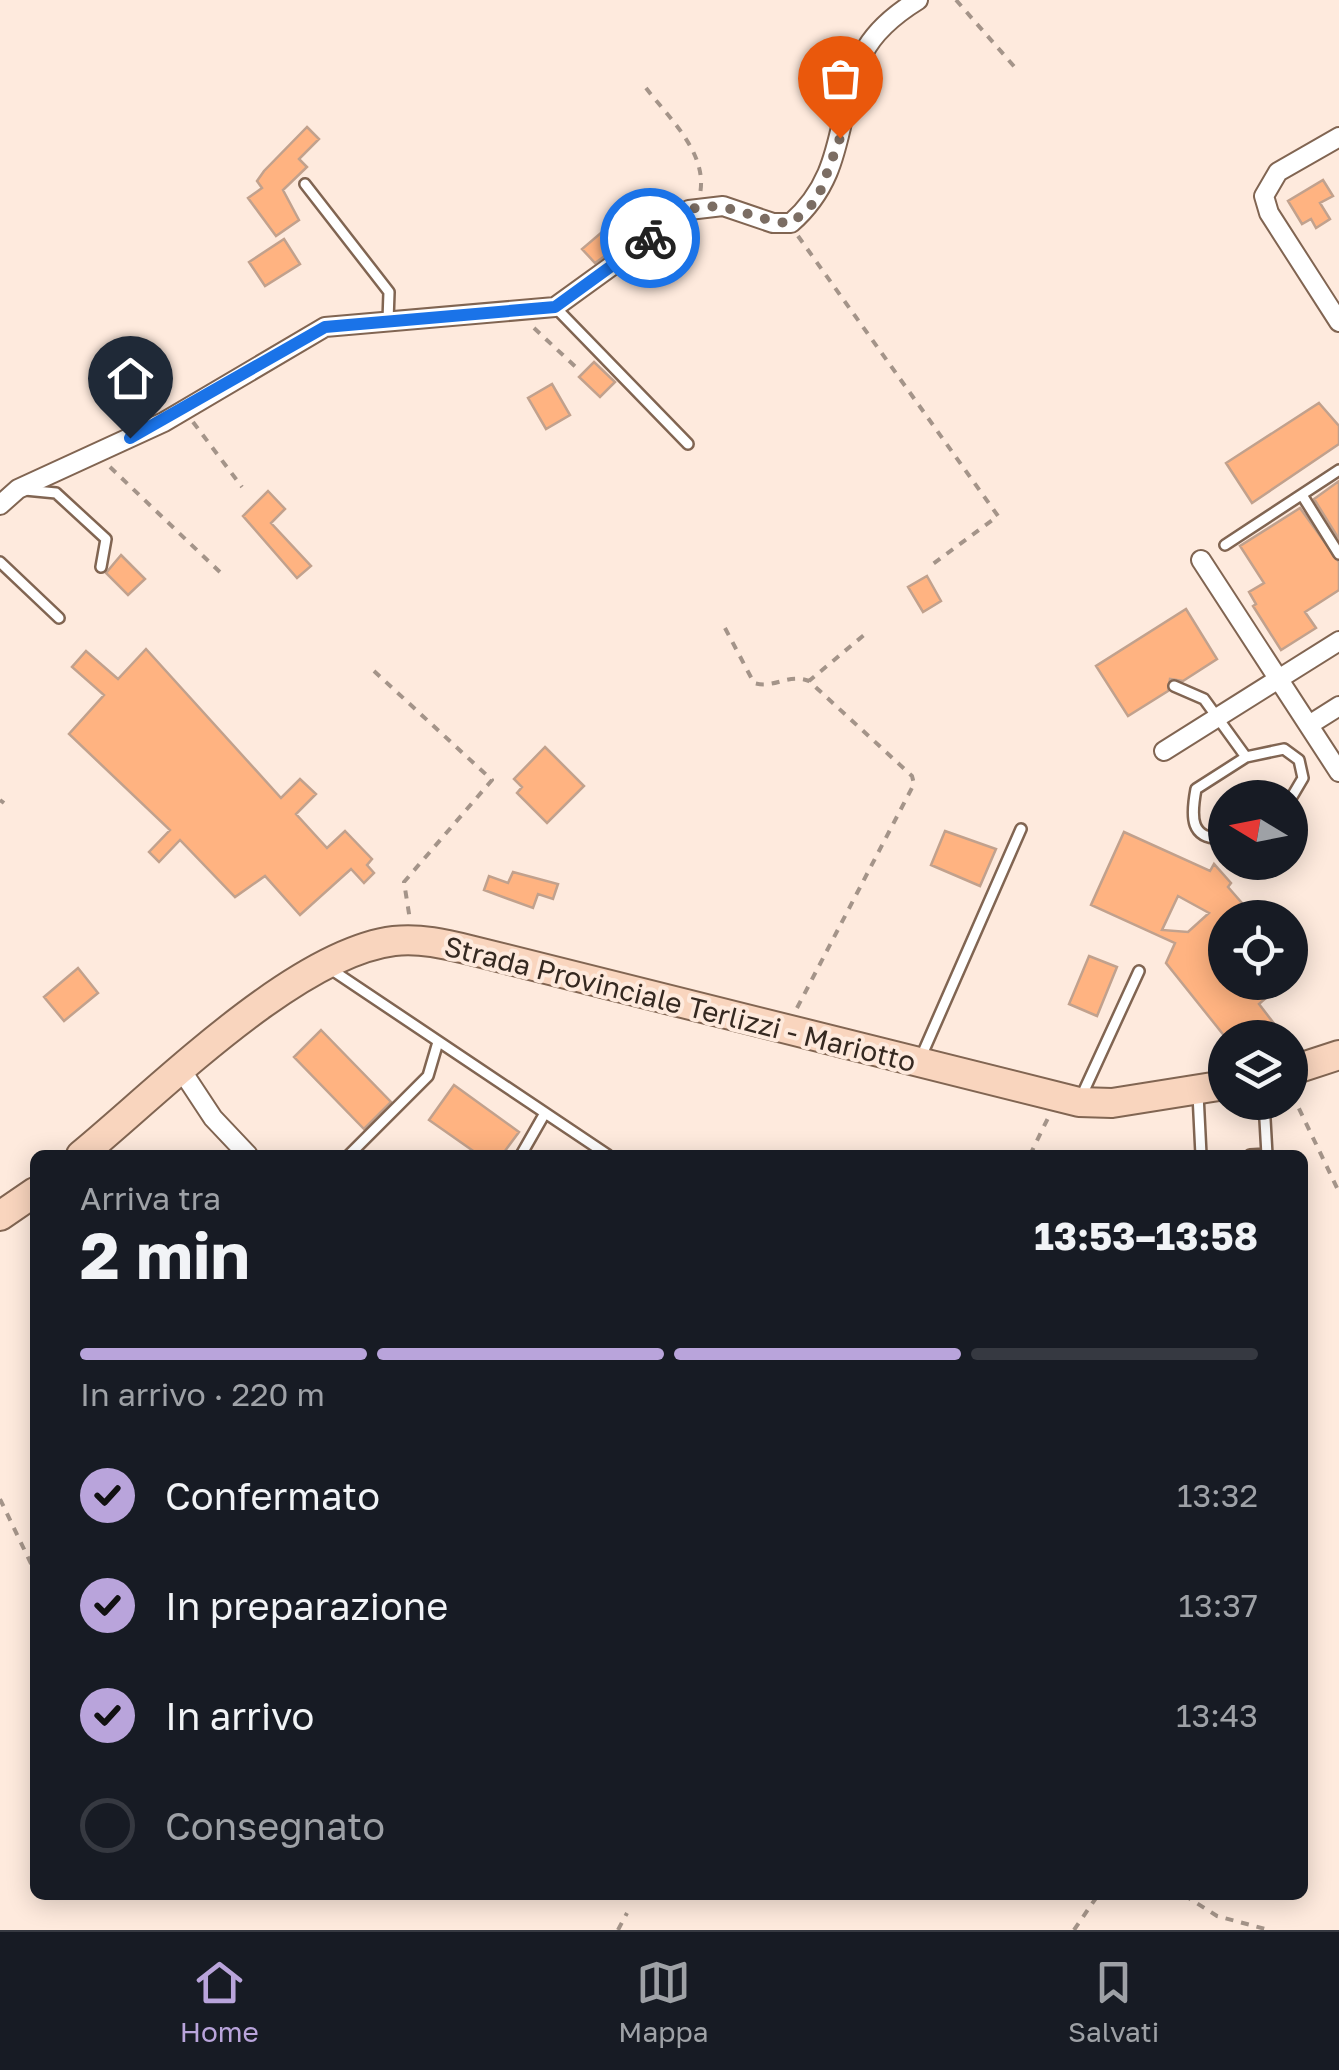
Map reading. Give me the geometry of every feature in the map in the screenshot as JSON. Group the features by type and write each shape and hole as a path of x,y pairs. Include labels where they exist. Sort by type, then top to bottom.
{"main road":[{"name":"Strada Provinciale Terlizzi - Mariotto","path":"86,1150 301,975 369,946 412,940 470,950 1069,1100 1112,1103 1208,1089"},
{"path":"1308,1065 1339,1055"},
{"path":"0,1216 30,1195"}],"street":[{"path":"0,505 18,489 184,410 325,327 555,307 689,210 723,206 773,223 792,223 817,200 863,53 892,16 918,0"},
{"path":"1339,137 1278,172 1264,196 1268,213 1339,322"},
{"path":"1201,560 1339,772"},
{"path":"1164,751 1339,642"},
{"path":"1309,725 1339,706"},
{"path":"182,1071 214,1118 243,1150"}],"lane":[{"path":"305,184 388,292 388,322"},
{"path":"555,307 688,444"},
{"path":"1225,546 1339,470"},
{"path":"18,489 56,493 106,539 101,566"},
{"path":"1302,495 1339,554"},
{"path":"0,562 59,618"},
{"path":"1174,686 1204,699 1246,757"},
{"path":"1211,780 1246,757 1284,749 1299,760 1302,780"},
{"path":"1208,782 1196,790 1190,816 1197,830 1208,836"},
{"path":"918,1064 1020,830"},
{"path":"324,962 600,1150"},
{"path":"1069,1100 1139,971"},
{"path":"353,1150 428,1076 438,1042"},
{"path":"1202,1150 1208,1112"},
{"path":"524,1150 545,1113"},
{"path":"1265,1120 1267,1150"}],"path":[{"path":"956,0 1019,72"},
{"path":"646,88 691,146 703,177 700,195 689,210"},
{"path":"792,223 808,255 998,516 933,564"},
{"path":"516,311 580,371"},
{"path":"184,410 242,487"},
{"path":"96,453 223,575"},
{"path":"725,628 754,683 769,685 790,676 809,681 912,776 914,784 786,1030"},
{"path":"809,681 864,635"},
{"path":"374,671 492,780 404,882 412,940"},
{"path":"1034,1150 1069,1100"},
{"path":"1304,1120 1339,1192"},
{"path":"0,1499 30,1562"},
{"path":"1074,1930 1095,1900"},
{"path":"1192,1900 1217,1916 1270,1930"},
{"path":"618,1930 627,1913"}],"building":[{"path":"307,127 319,139 299,159 307,167 283,190 299,220 276,236 248,198 262,188 257,181 264,171"},
{"path":"1323,180 1333,196 1320,203 1330,219 1316,228 1311,219 1302,224 1288,201"},
{"path":"623,230 630,238 595,263 582,249 602,232 610,242"},
{"path":"284,239 300,264 265,286 249,262"},
{"path":"594,362 615,382 600,397 579,377"},
{"path":"552,384 570,415 546,429 528,398"},
{"path":"1319,403 1339,426 1339,444 1252,503 1226,463"},
{"path":"1339,481 1339,539 1314,499"},
{"path":"268,491 285,509 271,523 311,566 297,578 243,516"},
{"path":"1300,508 1339,562 1339,590 1305,612 1316,628 1281,650 1253,606 1256,604 1249,592 1264,583 1240,546"},
{"path":"121,555 145,579 128,595 106,573"},
{"path":"927,576 941,601 923,612 908,587"},
{"path":"1186,609 1217,659 1183,681 1170,679 1168,691 1128,716 1096,666"},
{"path":"146,649 281,798 300,779 316,794 296,814 327,848 345,831 372,859 367,865 374,873 364,883 351,869 300,915 265,876 235,897 180,840 159,862 149,852 170,830 69,734 104,695 72,667 86,651 118,679"},
{"path":"545,747 584,786 547,823 517,793 522,787 514,779"},
{"path":"945,831 996,849 980,886 931,865"},
{"path":"1124,832 1208,870 1208,880 1231,883 1228,887 1239,900 1208,900 1208,912 1178,896 1162,930 1188,932 1208,914 1208,1000 1264,1000 1259,1004 1271,1020 1212,1020 1166,963 1175,943 1091,905"},
{"path":"513,872 558,884 553,899 538,894 533,908 484,890 489,876 508,883"},
{"path":"1089,956 1117,967 1097,1016 1069,1004"},
{"path":"78,968 98,993 64,1021 44,997"},
{"path":"321,1030 391,1102 364,1129 294,1057"},
{"path":"454,1085 519,1132 506,1150 472,1150 429,1120"}],"way so far":[{"path":"650,238 689,210 723,206 773,223 792,223 817,200 840,138"}],"route":[{"path":"130,438 325,327 555,307 650,238"}]}
